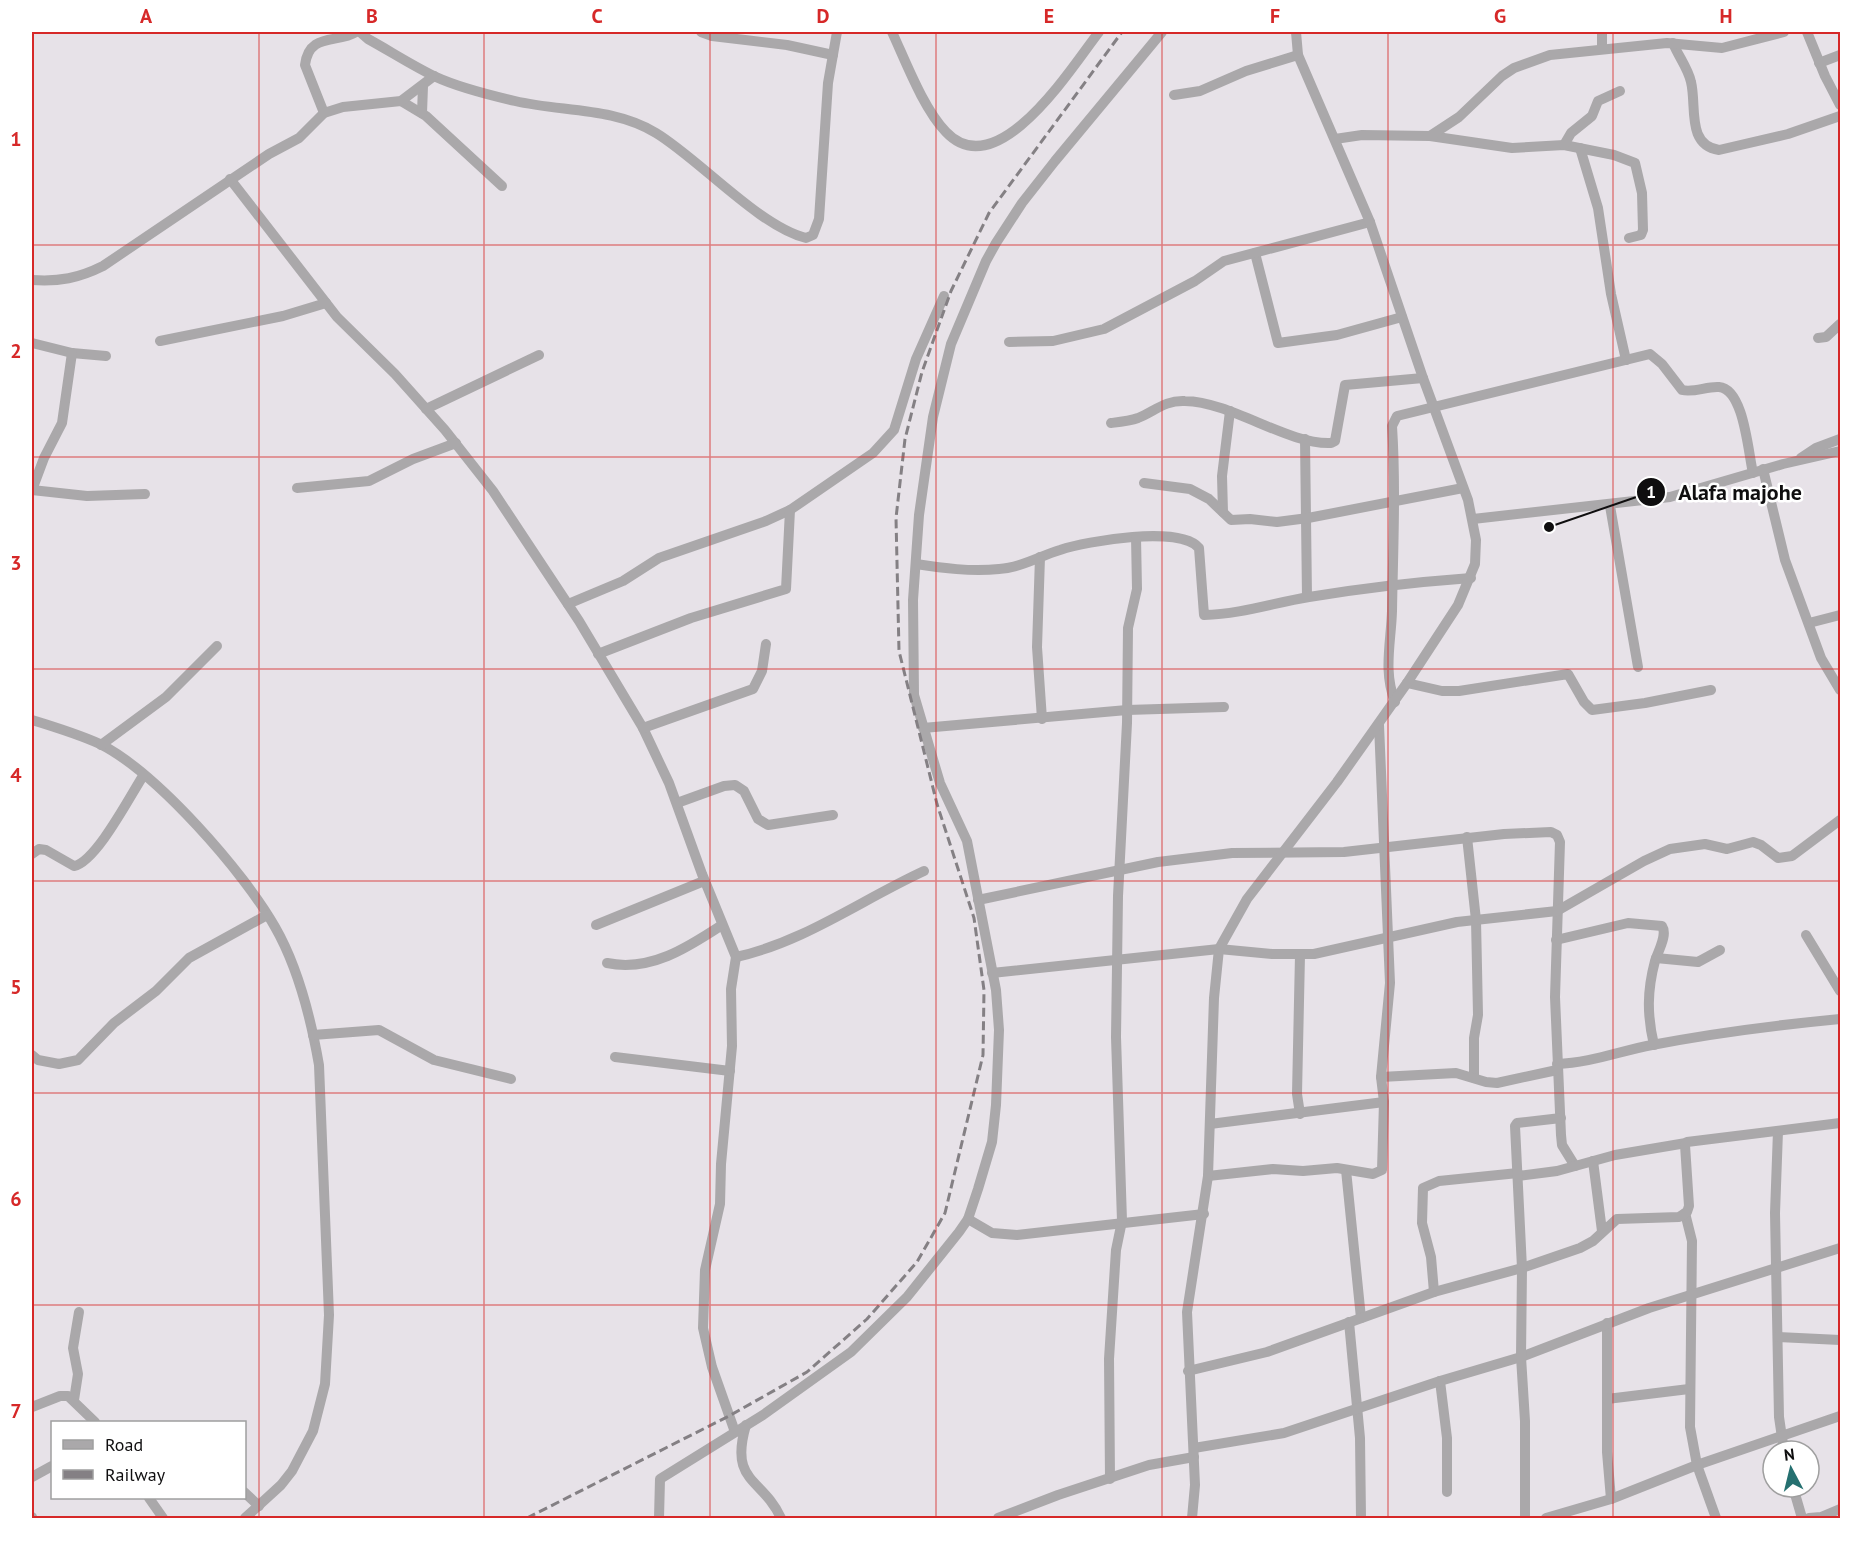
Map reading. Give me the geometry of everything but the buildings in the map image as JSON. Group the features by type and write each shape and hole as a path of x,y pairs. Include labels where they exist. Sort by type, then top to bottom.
{"street":[{"path":"324,113 305,65 306,57 315,45 322,41 358,32 434,76 513,100 585,110 644,126 667,140 768,218 806,238 813,235 819,219 832,55 837,32"},
{"path":"701,32 712,36 787,45 832,55"},
{"path":"892,32 925,99 945,132 967,145 981,145 1011,134 1035,113 1099,32"},
{"path":"659,1518 660,1479 746,1425 851,1352 908,1297 968,1219 992,1142 999,1030 992,973 964,831 940,783 914,695 913,600 933,417 951,344 986,261 1022,203 1162,32"},
{"path":"1192,1518 1194,1452 1188,1371 1187,1312 1204,1214 1208,1176 1214,998 1219,949 1247,899 1379,725 1458,605 1471,578 1476,540 1473,519 1463,488 1370,222 1298,55 1296,32"},
{"path":"1602,32 1602,49"},
{"path":"1430,136 1459,117 1495,81 1514,68 1563,52 1673,43 1722,48 1781,32"},
{"path":"1807,32 1819,63 1840,105"},
{"path":"1673,43 1691,79 1697,136 1705,146 1711,149 1719,150 1788,134 1840,116"},
{"path":"1174,95 1200,91 1239,74 1298,55"},
{"path":"1819,63 1840,55"},
{"path":"32,280 69,279 103,266 268,154 299,138 324,113 343,107 401,102 434,76"},
{"path":"422,113 423,86"},
{"path":"1564,146 1571,133 1592,116 1598,101 1620,91"},
{"path":"401,102 422,113 502,186"},
{"path":"1335,139 1362,135 1430,136 1512,148 1564,146 1614,154 1635,163 1642,193 1643,230 1641,235 1629,238"},
{"path":"1580,148 1598,208 1611,294 1626,360"},
{"path":"230,179 258,219 326,303 456,443 518,527 643,728 677,803 704,881 736,957 731,989 730,1071 721,1164 720,1204 705,1270 703,1328 712,1367 735,1432"},
{"path":"1009,342 1053,341 1104,329 1195,281 1224,261 1370,222"},
{"path":"1255,252 1278,343 1337,335 1402,317"},
{"path":"568,604 623,581 659,558 766,521 790,510 873,453 890,436 916,359 944,296"},
{"path":"160,341 283,316 326,303"},
{"path":"1818,338 1826,337 1840,324"},
{"path":"32,343 72,353 106,356"},
{"path":"72,353 62,423 44,458 32,490 87,496 145,494"},
{"path":"1395,702 1387,676 1395,499 1393,420 1503,388 1626,360 1643,354 1653,355 1685,391 1720,387 1730,390 1738,402 1785,560 1821,658 1840,690"},
{"path":"426,409 539,355"},
{"path":"1111,423 1137,418 1160,405 1183,401 1230,411 1324,444 1335,441 1344,387 1347,384 1423,378"},
{"path":"1223,512 1222,476 1230,411"},
{"path":"1305,439 1308,518 1307,597"},
{"path":"1799,460 1816,448 1840,439"},
{"path":"297,488 369,481 403,463 456,443"},
{"path":"1473,519 1610,506 1670,497 1758,471 1840,451"},
{"path":"1144,483 1190,489 1209,499 1235,521 1250,519 1277,522 1463,488"},
{"path":"1610,506 1638,667"},
{"path":"598,654 691,618 786,589 790,510"},
{"path":"916,564 951,568 999,569 1075,545 1136,537 1176,539 1196,544 1199,548 1204,615 1248,611 1307,597 1392,585 1471,578"},
{"path":"1110,1479 1109,1359 1116,1250 1122,1221 1116,1036 1119,870 1127,710 1128,628 1137,589 1136,537"},
{"path":"1040,557 1037,647 1042,718"},
{"path":"1809,623 1840,615"},
{"path":"643,728 753,689 762,671 766,644"},
{"path":"101,745 166,697 217,646"},
{"path":"1407,684 1442,691 1459,691 1569,674 1584,702 1592,710 1645,703 1711,690"},
{"path":"923,728 1127,710 1224,707"},
{"path":"32,720 101,745 143,776 193,822 267,915 284,944 313,1035 319,1065 329,1315 325,1384 320,1412 302,1453 281,1485 245,1518"},
{"path":"1208,1176 1244,1170 1346,1170 1373,1174 1382,1170 1384,1102 1381,1077 1390,983 1379,725"},
{"path":"34,848 46,850 74,866 83,863 114,822 143,776"},
{"path":"677,803 724,786 735,785 744,791 758,819 768,825 833,815"},
{"path":"992,973 1219,949 1300,955 1476,920 1557,912 1663,852 1705,844 1727,849 1753,842 1778,858 1785,859 1840,820"},
{"path":"978,900 1119,870 1232,853 1344,852 1467,837 1551,832 1557,835 1560,842 1556,940 1557,1067 1562,1145 1575,1166"},
{"path":"1467,837 1476,920 1478,1015 1474,1038 1474,1078"},
{"path":"736,957 782,945 879,891 924,871"},
{"path":"596,925 704,881"},
{"path":"32,1055 39,1060 59,1064 78,1060 114,1023 156,991 189,958 267,915"},
{"path":"1556,940 1628,923 1657,924 1664,929 1647,1007 1654,1045"},
{"path":"607,963 622,966 637,965 671,956 723,925"},
{"path":"1806,935 1840,991"},
{"path":"1656,958 1698,962 1720,950"},
{"path":"1300,955 1297,1094 1300,1114"},
{"path":"1381,1077 1446,1072 1497,1083 1654,1045 1714,1034 1840,1019"},
{"path":"313,1035 349,1030 379,1030 434,1060 511,1079"},
{"path":"615,1057 730,1071"},
{"path":"1210,1124 1384,1102"},
{"path":"1525,1518 1525,1421 1521,1357 1522,1268 1515,1125 1561,1118"},
{"path":"1434,1292 1431,1257 1422,1223 1423,1188 1438,1181 1575,1166 1686,1143 1840,1123"},
{"path":"1778,1131 1774,1182 1778,1266 1780,1438"},
{"path":"1686,1143 1689,1206 1685,1213 1692,1241 1693,1294 1689,1389 1690,1427 1697,1465 1716,1518"},
{"path":"1593,1161 1602,1231"},
{"path":"1346,1170 1360,1318"},
{"path":"1188,1371 1266,1352 1434,1292 1522,1268 1587,1245 1617,1219 1662,1219 1685,1213"},
{"path":"968,1219 992,1233 1003,1235 1049,1233 1122,1221 1204,1214"},
{"path":"998,1518 1058,1495 1149,1465 1194,1452 1284,1433 1440,1381 1521,1357 1607,1323 1693,1294 1840,1248"},
{"path":"74,1400 78,1374 73,1348 80,1312"},
{"path":"1348,1323 1357,1409 1361,1518"},
{"path":"1607,1323 1611,1499"},
{"path":"1778,1337 1840,1340"},
{"path":"1440,1381 1448,1438 1447,1492"},
{"path":"1607,1399 1689,1389"},
{"path":"32,1407 60,1396 68,1396 94,1421"},
{"path":"1546,1518 1611,1499 1697,1465 1840,1416"},
{"path":"746,1425 741,1444 741,1458 745,1472 781,1518"},
{"path":"32,1478 51,1467"},
{"path":"246,1494 259,1506"},
{"path":"150,1499 163,1518"},
{"path":"1797,1499 1803,1518"},
{"path":"1809,1518 1821,1517 1840,1509"}],"railway":[{"path":"527,1518 729,1416 807,1372 867,1319 917,1262 945,1213 983,1055 984,990 974,918 937,804 899,651 896,518 905,439 922,372 951,291 989,213 1122,32"}],"place":[{"name":"Alafa majohe","path":"1549,527"}]}
